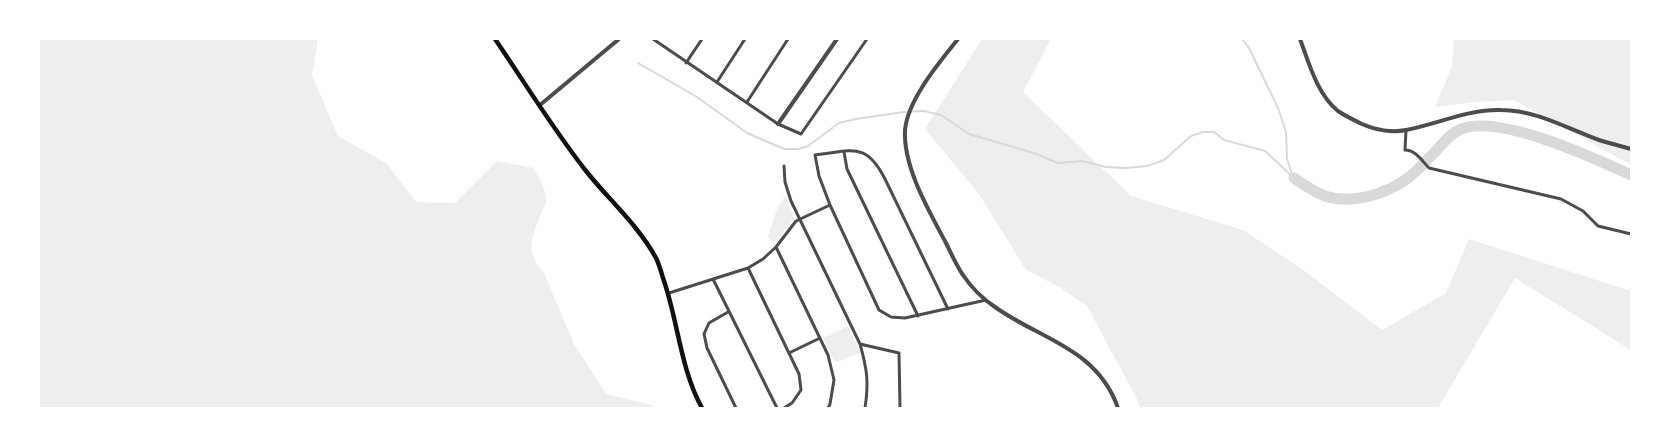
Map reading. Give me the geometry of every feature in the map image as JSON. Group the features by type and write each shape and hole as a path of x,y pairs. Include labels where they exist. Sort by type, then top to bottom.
{"main road":[{"path":"495,39 563,141 587,172 637,229 656,258 668,293 686,367 695,396 702,408"}],"street":[{"path":"540,105 619,39"},
{"path":"652,39 659,41 686,63 717,82 778,124 801,134 867,39"},
{"path":"686,63 702,39"},
{"path":"717,82 745,39"},
{"path":"747,102 788,39"},
{"path":"778,124 837,39"},
{"path":"958,39 919,91 913,104 905,129 906,144 912,172 936,224 963,275 986,300 1009,316 1082,357 1100,375 1108,386 1118,408"},
{"path":"1300,39 1315,78 1326,98 1344,115 1370,127 1393,131 1406,130 1474,112 1501,110 1533,113 1600,140 1631,149"},
{"path":"1406,130 1405,150 1409,150 1415,154 1429,168 1561,199 1583,211 1598,226 1631,234"},
{"path":"948,309 879,166 864,152 844,152 815,155 819,176 830,205 879,310 891,317 905,318 918,316 948,309 986,300"},
{"path":"844,152 847,169 918,316"},
{"path":"784,166 784,182 800,219 860,344 867,368 868,390 865,408"},
{"path":"668,293 748,268 763,259 776,247 796,220 830,205"},
{"path":"776,247 828,355 834,380 828,408"},
{"path":"748,268 799,374 801,390 792,403 784,408"},
{"path":"713,279 728,312 777,408"},
{"path":"728,312 709,323 704,334 707,348 736,408"},
{"path":"789,353 820,338"},
{"path":"860,344 899,353 900,408"}],"shaded area":[{"path":"39,39 318,39 312,75 338,136 387,164 416,202 455,203 497,161 533,168 544,188 546,202 533,237 532,251 534,258 544,273 574,344 606,394 652,405 654,408 39,408"},
{"path":"982,39 1051,39 1023,92 1131,196 1243,230 1302,269 1382,330 1446,293 1469,239 1631,291 1631,350 1515,278 1438,408 1140,408 1138,401 1087,306 1061,288 1026,270 979,194 925,129"},
{"path":"1454,39 1631,39 1631,165 1514,100 1435,107 1452,66"},
{"path":"785,196 795,218 774,243 768,237 777,209"},
{"path":"848,326 860,353 835,363 823,338"}],"waterway":[{"path":"1242,39 1249,48 1278,108 1286,132 1287,159 1293,177"},
{"path":"638,63 697,97 747,133 784,149 798,149 808,146 839,123 904,112 924,111 941,115 969,134 1034,153 1058,163 1082,161 1106,167 1126,168 1147,166 1164,160 1191,136 1203,132 1214,132 1224,140 1265,151 1294,178"},
{"path":"1294,178 1325,196 1335,198 1357,198 1379,193 1390,189 1408,178 1456,131 1478,126 1499,127 1547,140 1631,175"}]}
